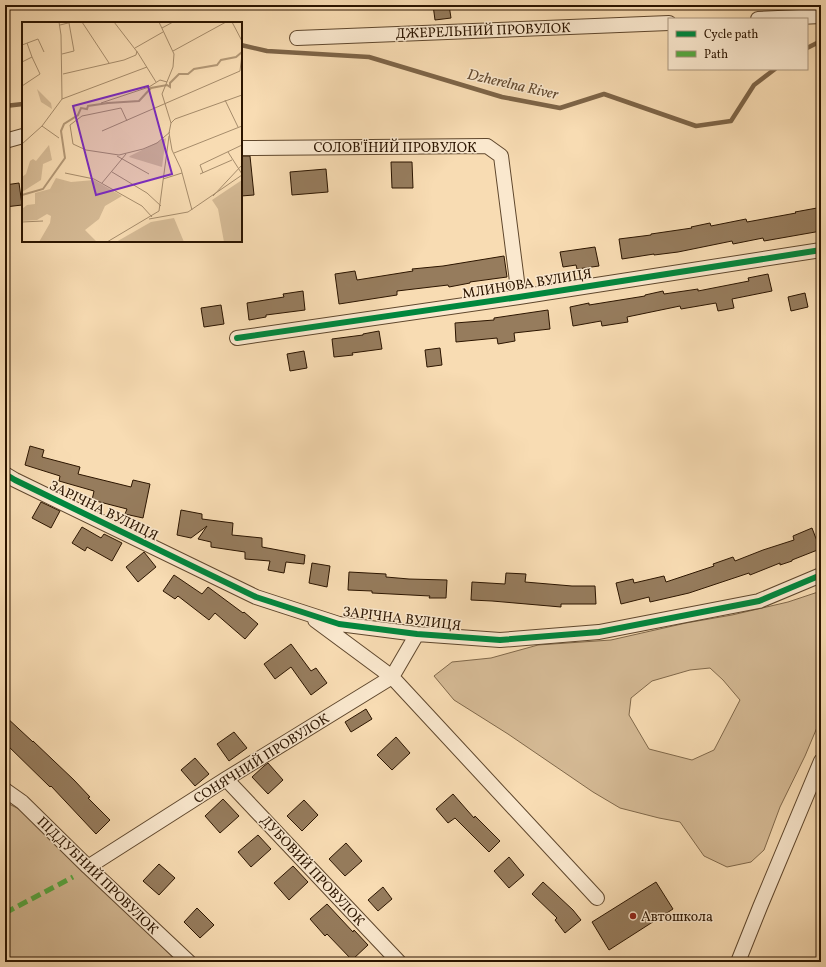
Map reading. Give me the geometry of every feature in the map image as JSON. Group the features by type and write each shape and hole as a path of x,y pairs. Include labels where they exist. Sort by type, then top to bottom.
{"street":[{"path":"779,18 821,16"},
{"name":"ДЖЕРЕЛЬНИЙ ПРОВУЛОК","path":"296,38 668,23"},
{"path":"5,141 22,136"},
{"name":"СОЛОВ'ЇНИЙ ПРОВУЛОК","path":"242,148 487,146 501,156 519,297"},
{"name":"МЛИНОВА ВУЛИЦЯ","path":"237,338 519,297 821,250"},
{"name":"ЗАРІЧНА ВУЛИЦЯ","path":"5,474 91,518 256,597 339,624 417,634 500,640 599,632 759,601 821,575"},
{"path":"305,613 392,677 596,898"},
{"name":"СОНЯЧНИЙ ПРОВУЛОК","path":"88,867 226,779 392,677 417,634"},
{"path":"738,962 821,762"},
{"name":"ДУБОВИЙ ПРОВУЛОК","path":"226,779 399,962"},
{"name":"ПІДДУБНИЙ ПРОВУЛОК","path":"5,790 22,802 88,867 190,962"}],"shaded area":[{"path":"821,591 821,718 805,756 780,807 764,850 751,862 727,867 704,856 680,822 620,808 593,792 508,734 454,700 434,676 452,662 491,658 538,645 611,640 788,602","holes":["710,668 723,680 740,700 714,750 692,760 649,749 629,715 631,698 652,681 690,670"]},
{"path":"5,802 21,810 178,962 5,962"}],"building":[{"path":"433,5 449,5 451,18 435,20"},
{"path":"242,156 250,156 254,195 242,196"},
{"path":"391,162 412,162 413,188 392,188"},
{"path":"326,169 328,192 292,195 290,172"},
{"path":"19,183 22,205 5,207 5,185"},
{"path":"817,208 821,231 764,241 763,238 733,244 732,241 678,252 622,259 619,239 692,228 691,227 710,223 711,226 746,219 747,222"},
{"path":"595,247 599,266 577,269 576,265 563,267 560,252"},
{"path":"504,256 507,277 470,282 449,287 448,285 397,291 397,295 339,304 335,274 355,271 357,280 413,271 412,269 443,266"},
{"path":"768,274 772,291 732,299 734,308 718,311 716,303 681,309 680,306 627,317 628,322 602,326 601,321 573,326 570,307 589,303 589,305 645,296 663,291 664,294 698,289 698,291 749,281 748,278"},
{"path":"303,291 305,310 266,315 266,317 249,320 247,303 284,297 283,294"},
{"path":"805,293 808,307 791,311 788,297"},
{"path":"221,305 224,324 204,327 201,308"},
{"path":"548,310 550,329 514,333 515,341 498,344 497,338 456,342 455,323 494,320 494,318"},
{"path":"379,331 382,349 334,357 332,339 363,335"},
{"path":"440,348 442,365 427,367 425,350"},
{"path":"304,351 307,368 290,371 287,354"},
{"path":"30,446 44,450 42,457 80,467 78,474 131,487 133,480 150,484 143,518 125,514 127,509 92,500 94,491 59,481 60,476 25,465"},
{"path":"41,502 60,511 51,528 32,518"},
{"path":"181,510 202,514 202,519 233,523 232,535 262,538 262,547 305,555 304,564 286,562 284,573 268,570 270,561 245,559 245,552 211,547 211,542 198,539 207,526 191,538 177,535"},
{"path":"82,527 101,538 104,534 122,543 112,561 87,547 85,551 72,543"},
{"path":"812,528 820,549 792,561 780,565 780,563 750,575 749,573 689,593 650,602 649,597 621,604 616,583 633,579 634,583 664,576 666,582 714,566 713,564 733,557 735,561 794,540 793,536"},
{"path":"144,552 156,567 138,582 126,567"},
{"path":"312,563 330,566 327,587 309,583"},
{"path":"349,572 386,574 386,577 409,579 447,580 446,598 429,598 430,596 372,593 372,591 348,590"},
{"path":"506,573 526,574 525,582 572,586 595,586 596,604 561,604 561,607 471,600 472,582 505,584"},
{"path":"174,575 202,594 208,587 243,613 244,612 258,624 245,639 215,613 209,620 178,596 175,599 163,591"},
{"path":"291,644 311,671 316,668 327,683 311,695 291,667 275,679 264,664"},
{"path":"366,709 372,719 351,732 345,722"},
{"path":"5,716 74,780 90,797 88,798 110,820 96,834 51,786 50,787 5,743"},
{"path":"234,732 247,748 229,761 217,744"},
{"path":"396,737 410,753 392,770 377,755"},
{"path":"195,758 209,774 195,786 181,770"},
{"path":"268,763 283,780 268,794 252,777"},
{"path":"453,794 474,818 475,816 500,841 489,852 455,818 448,823 436,809"},
{"path":"223,799 239,816 220,833 205,816"},
{"path":"304,800 318,815 302,831 287,816"},
{"path":"258,835 271,849 251,867 238,852"},
{"path":"346,843 362,861 345,876 329,859"},
{"path":"509,857 524,875 509,888 494,871"},
{"path":"159,864 175,878 159,895 143,881"},
{"path":"293,866 308,882 289,900 274,883"},
{"path":"543,882 573,910 581,920 565,933 555,920 557,918 532,894"},
{"name":"Автошкола","path":"656,882 673,909 609,950 592,922"},
{"path":"383,887 392,899 378,911 368,900"},
{"path":"327,904 353,932 354,930 368,945 352,960 327,934 325,936 310,919"},
{"path":"197,908 214,925 200,938 184,922"}],"waterway":[{"name":"Dzherelna River","path":"808,48 821,41"},
{"name":"Dzherelna River","path":"242,45 267,51 369,57 502,97 560,108 604,94 696,126 731,121 754,85 774,70"},
{"name":"Dzherelna River","path":"5,106 22,104"}],"marked path":[{"path":"5,913 73,877"}],"cycle path":[{"path":"237,338 519,297 821,250"},
{"path":"5,474 256,597 339,624 417,634 500,640 599,632 759,601 821,575"}],"place":[{"name":"Автошкола","path":"633,916"}]}
